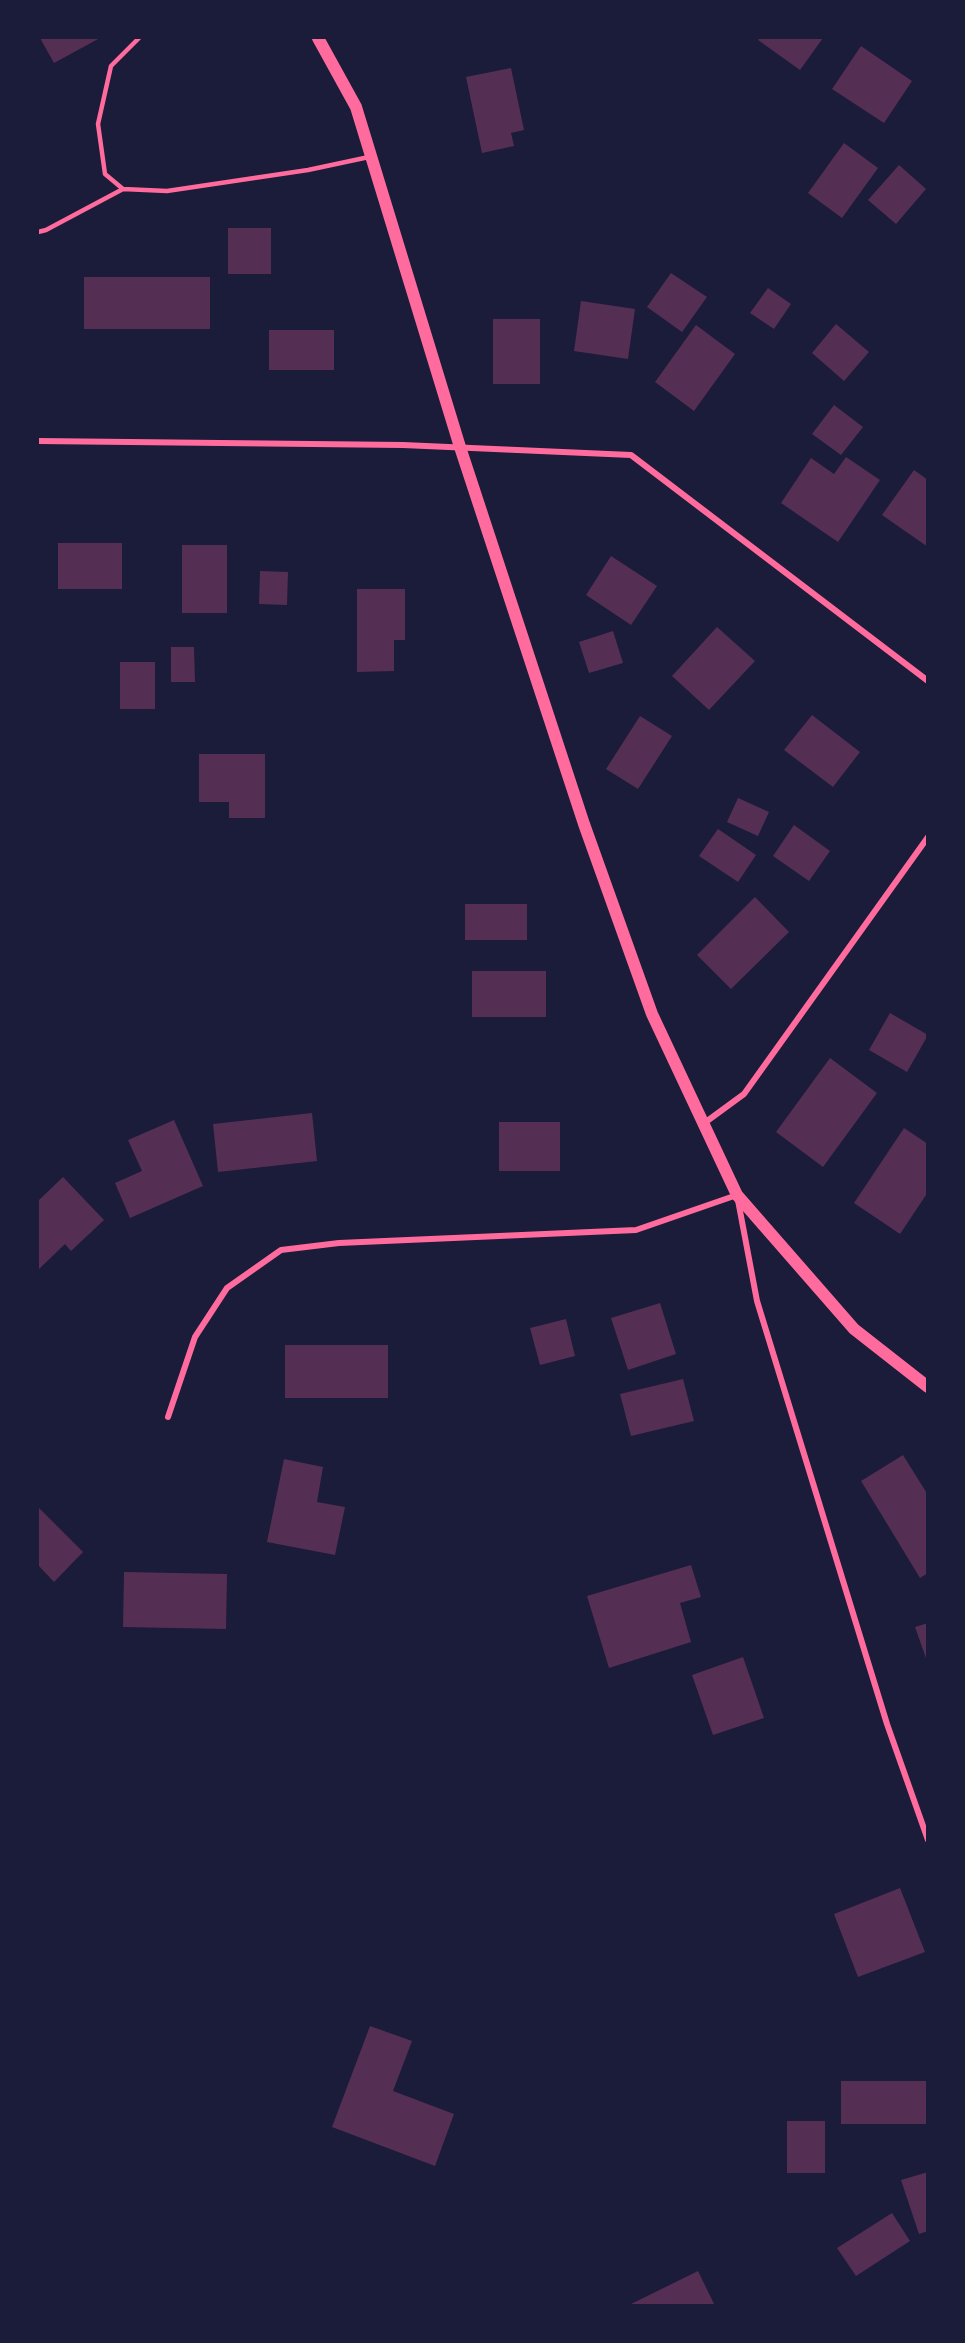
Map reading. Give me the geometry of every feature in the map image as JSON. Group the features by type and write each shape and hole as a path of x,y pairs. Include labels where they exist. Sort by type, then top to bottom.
{"main road":[{"path":"318,38 356,107 459,447 584,824 652,1014 737,1196 854,1329 927,1387"}],"street":[{"path":"38,441 459,447 631,455 927,681"},
{"path":"703,1125 744,1094 927,837"},
{"path":"168,1417 195,1337 227,1288 281,1250 339,1243 636,1230 737,1196 757,1301 887,1724 927,1840"}],"lane":[{"path":"123,189 105,174 98,124 111,66 140,38"},
{"path":"38,232 46,230 123,189 167,190 308,170 371,157"}],"building":[{"path":"40,38 100,38 54,63"},
{"path":"760,38 823,38 800,70 758,40"},
{"path":"861,46 912,81 884,123 832,89"},
{"path":"511,68 524,130 511,133 514,146 482,153 466,77"},
{"path":"844,143 878,168 842,218 808,193"},
{"path":"899,165 926,189 896,224 868,200"},
{"path":"228,228 271,228 271,274 228,274"},
{"path":"671,273 707,297 682,332 647,307"},
{"path":"84,277 210,277 210,329 84,329"},
{"path":"768,288 791,304 774,329 750,313"},
{"path":"581,301 635,309 628,359 574,351"},
{"path":"493,319 540,319 540,384 493,384"},
{"path":"836,324 869,352 844,381 812,353"},
{"path":"696,325 735,354 694,411 655,382"},
{"path":"269,330 334,330 334,370 269,370"},
{"path":"834,405 863,427 841,455 812,434"},
{"path":"846,457 880,480 838,542 781,503 811,458 834,474"},
{"path":"914,470 928,480 928,547 882,515"},
{"path":"58,543 122,543 122,589 58,589"},
{"path":"182,545 227,545 227,613 182,613"},
{"path":"611,556 657,586 631,625 586,595"},
{"path":"260,571 288,572 287,605 259,604"},
{"path":"357,589 405,589 405,640 394,640 394,671 357,672"},
{"path":"717,627 755,661 709,710 672,676"},
{"path":"613,631 623,663 589,673 579,642"},
{"path":"171,647 194,647 195,682 171,682"},
{"path":"120,662 155,662 155,709 120,709"},
{"path":"812,715 860,752 833,787 784,750"},
{"path":"640,716 672,736 638,789 606,769"},
{"path":"199,754 265,754 265,818 229,818 229,802 199,802"},
{"path":"738,798 769,812 758,836 727,822"},
{"path":"794,825 830,851 809,881 773,856"},
{"path":"718,829 756,855 738,882 699,856"},
{"path":"755,897 789,932 731,989 697,955"},
{"path":"465,904 527,904 527,940 465,940"},
{"path":"472,971 546,971 546,1017 472,1017"},
{"path":"890,1013 928,1035 907,1072 869,1050"},
{"path":"830,1058 877,1093 823,1167 776,1132"},
{"path":"312,1113 317,1161 218,1172 213,1124"},
{"path":"174,1120 203,1186 130,1218 115,1183 142,1171 128,1140"},
{"path":"499,1122 560,1122 560,1171 499,1171"},
{"path":"904,1128 928,1144 928,1192 900,1234 854,1203"},
{"path":"63,1177 104,1220 71,1251 65,1244 38,1270 38,1201"},
{"path":"660,1303 676,1354 628,1370 611,1318"},
{"path":"566,1319 575,1356 540,1365 530,1328"},
{"path":"285,1345 388,1345 388,1398 285,1398"},
{"path":"683,1379 694,1421 631,1436 620,1394"},
{"path":"903,1455 928,1495 928,1573 920,1578 861,1481"},
{"path":"284,1459 323,1467 317,1502 345,1507 335,1555 267,1542"},
{"path":"38,1507 83,1552 54,1582 38,1565"},
{"path":"691,1565 701,1597 680,1603 691,1642 609,1668 587,1596"},
{"path":"124,1572 227,1574 226,1629 123,1627"},
{"path":"928,1623 928,1660 927,1661 915,1627"},
{"path":"743,1657 764,1718 713,1735 692,1675"},
{"path":"900,1888 925,1952 858,1977 834,1914"},
{"path":"370,2026 412,2041 393,2091 454,2114 435,2166 332,2127"},
{"path":"841,2081 927,2081 927,2124 841,2124"},
{"path":"787,2121 825,2121 825,2173 787,2173"},
{"path":"928,2172 928,2231 919,2234 901,2180"},
{"path":"892,2213 910,2241 856,2276 837,2248"},
{"path":"698,2271 715,2306 627,2306"}]}
